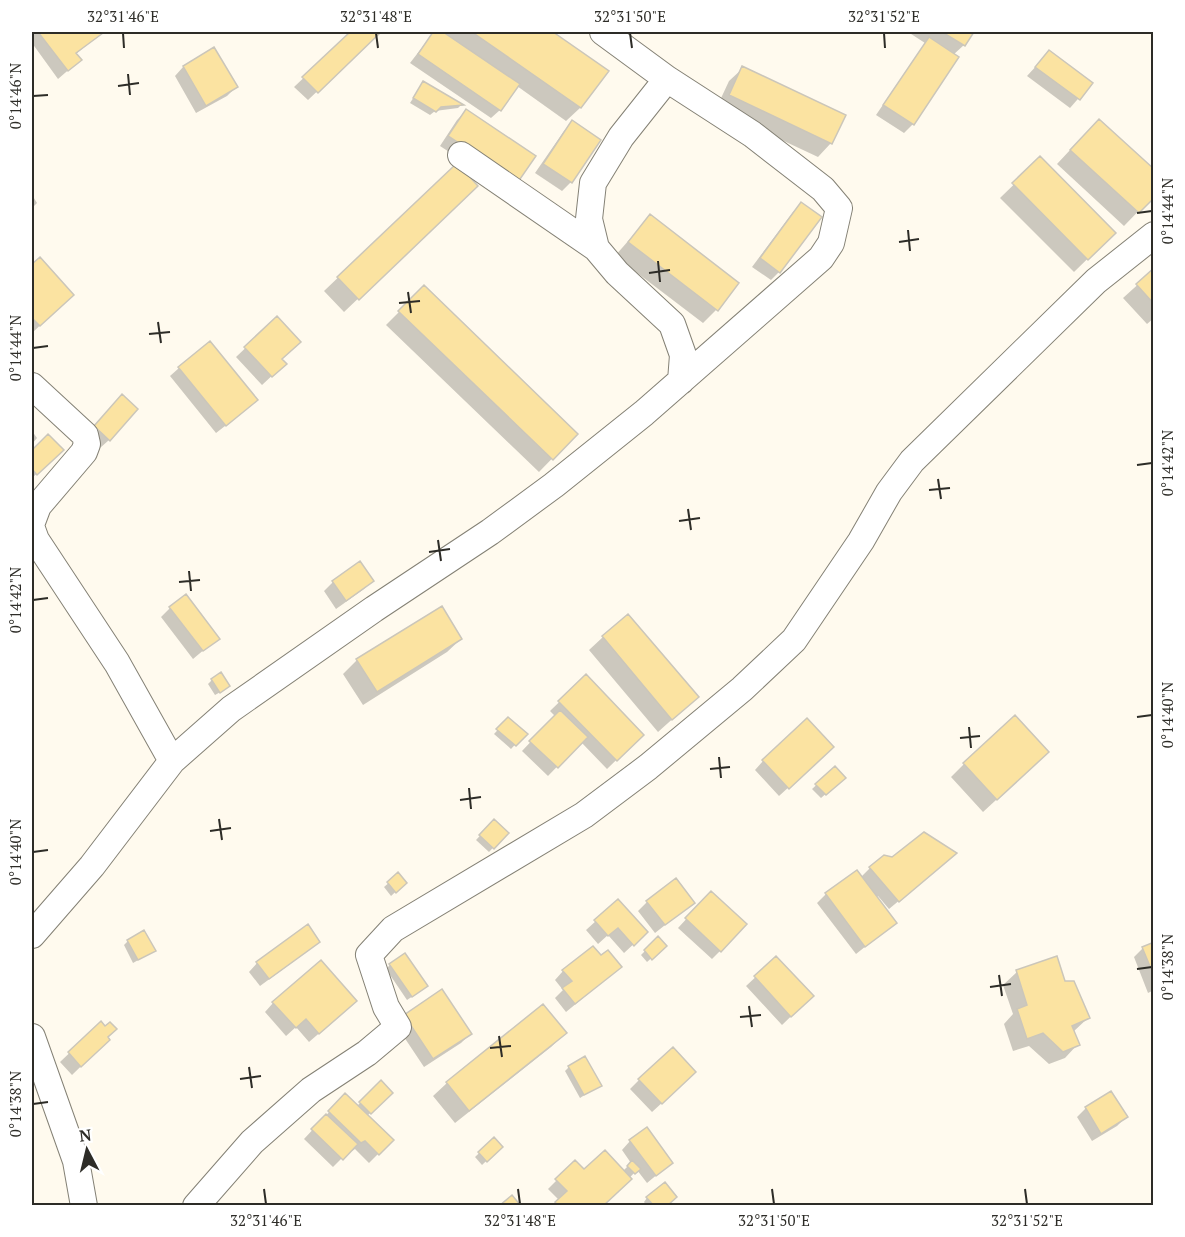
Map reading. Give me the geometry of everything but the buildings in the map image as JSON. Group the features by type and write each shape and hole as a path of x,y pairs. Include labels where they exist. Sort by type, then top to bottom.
{"street":[{"path":"32,935 92,867 172,761 231,709 374,609 490,532 635,420 821,258 831,243 839,208 823,189 752,134 667,79 603,32"},
{"path":"596,248 589,219 593,183 621,137 667,79"},
{"path":"460,154 596,248 617,273 672,324 683,355 681,381"},
{"path":"196,1206 252,1142 311,1090 367,1053 398,1027 386,1007 369,956 393,929 584,815 648,767 742,689 794,640 861,541 889,492 912,461 1096,281 1154,235"},
{"path":"32,386 85,435 87,444 84,452 38,506 32,522"},
{"path":"32,529 36,540 117,663 172,761"},
{"path":"32,1037 76,1161 84,1206"}]}
